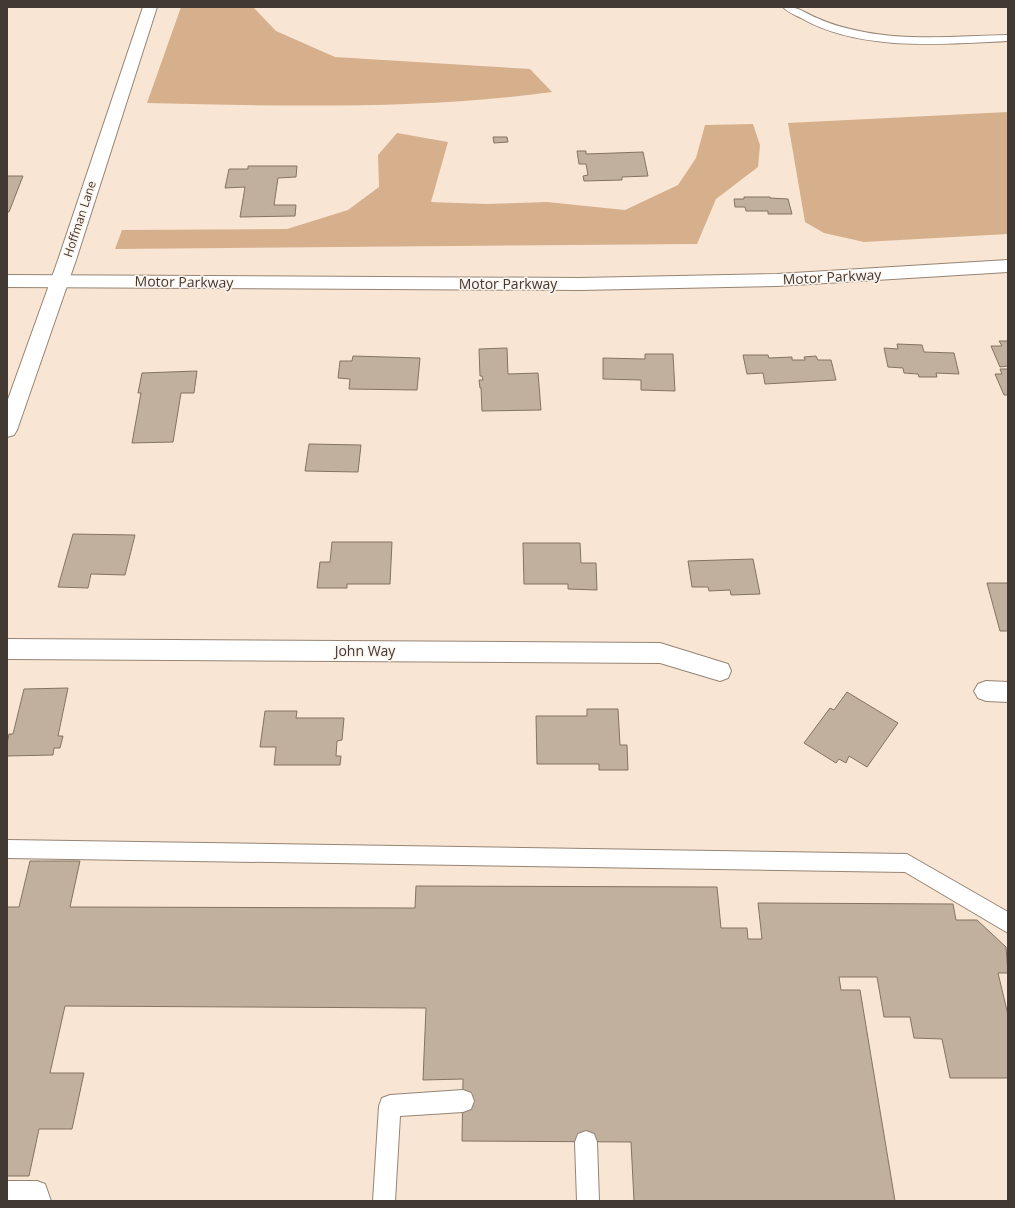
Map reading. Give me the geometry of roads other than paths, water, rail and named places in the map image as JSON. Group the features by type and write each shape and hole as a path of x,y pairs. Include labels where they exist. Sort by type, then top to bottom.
{"street":[{"name":"Hoffman Lane","path":"7,430 59,281 150,7"},
{"name":"Motor Parkway","path":"7,281 587,284 785,280 1008,266"},
{"name":"John Way","path":"7,648 660,653 720,671"}],"lane":[{"path":"789,7 811,20 844,31 879,38 934,40 1008,38"},
{"path":"7,848 908,863 1008,923"},
{"path":"384,1201 390,1106 463,1101"},
{"path":"586,1142 588,1201"},
{"path":"7,1192 37,1192 40,1201"}]}
